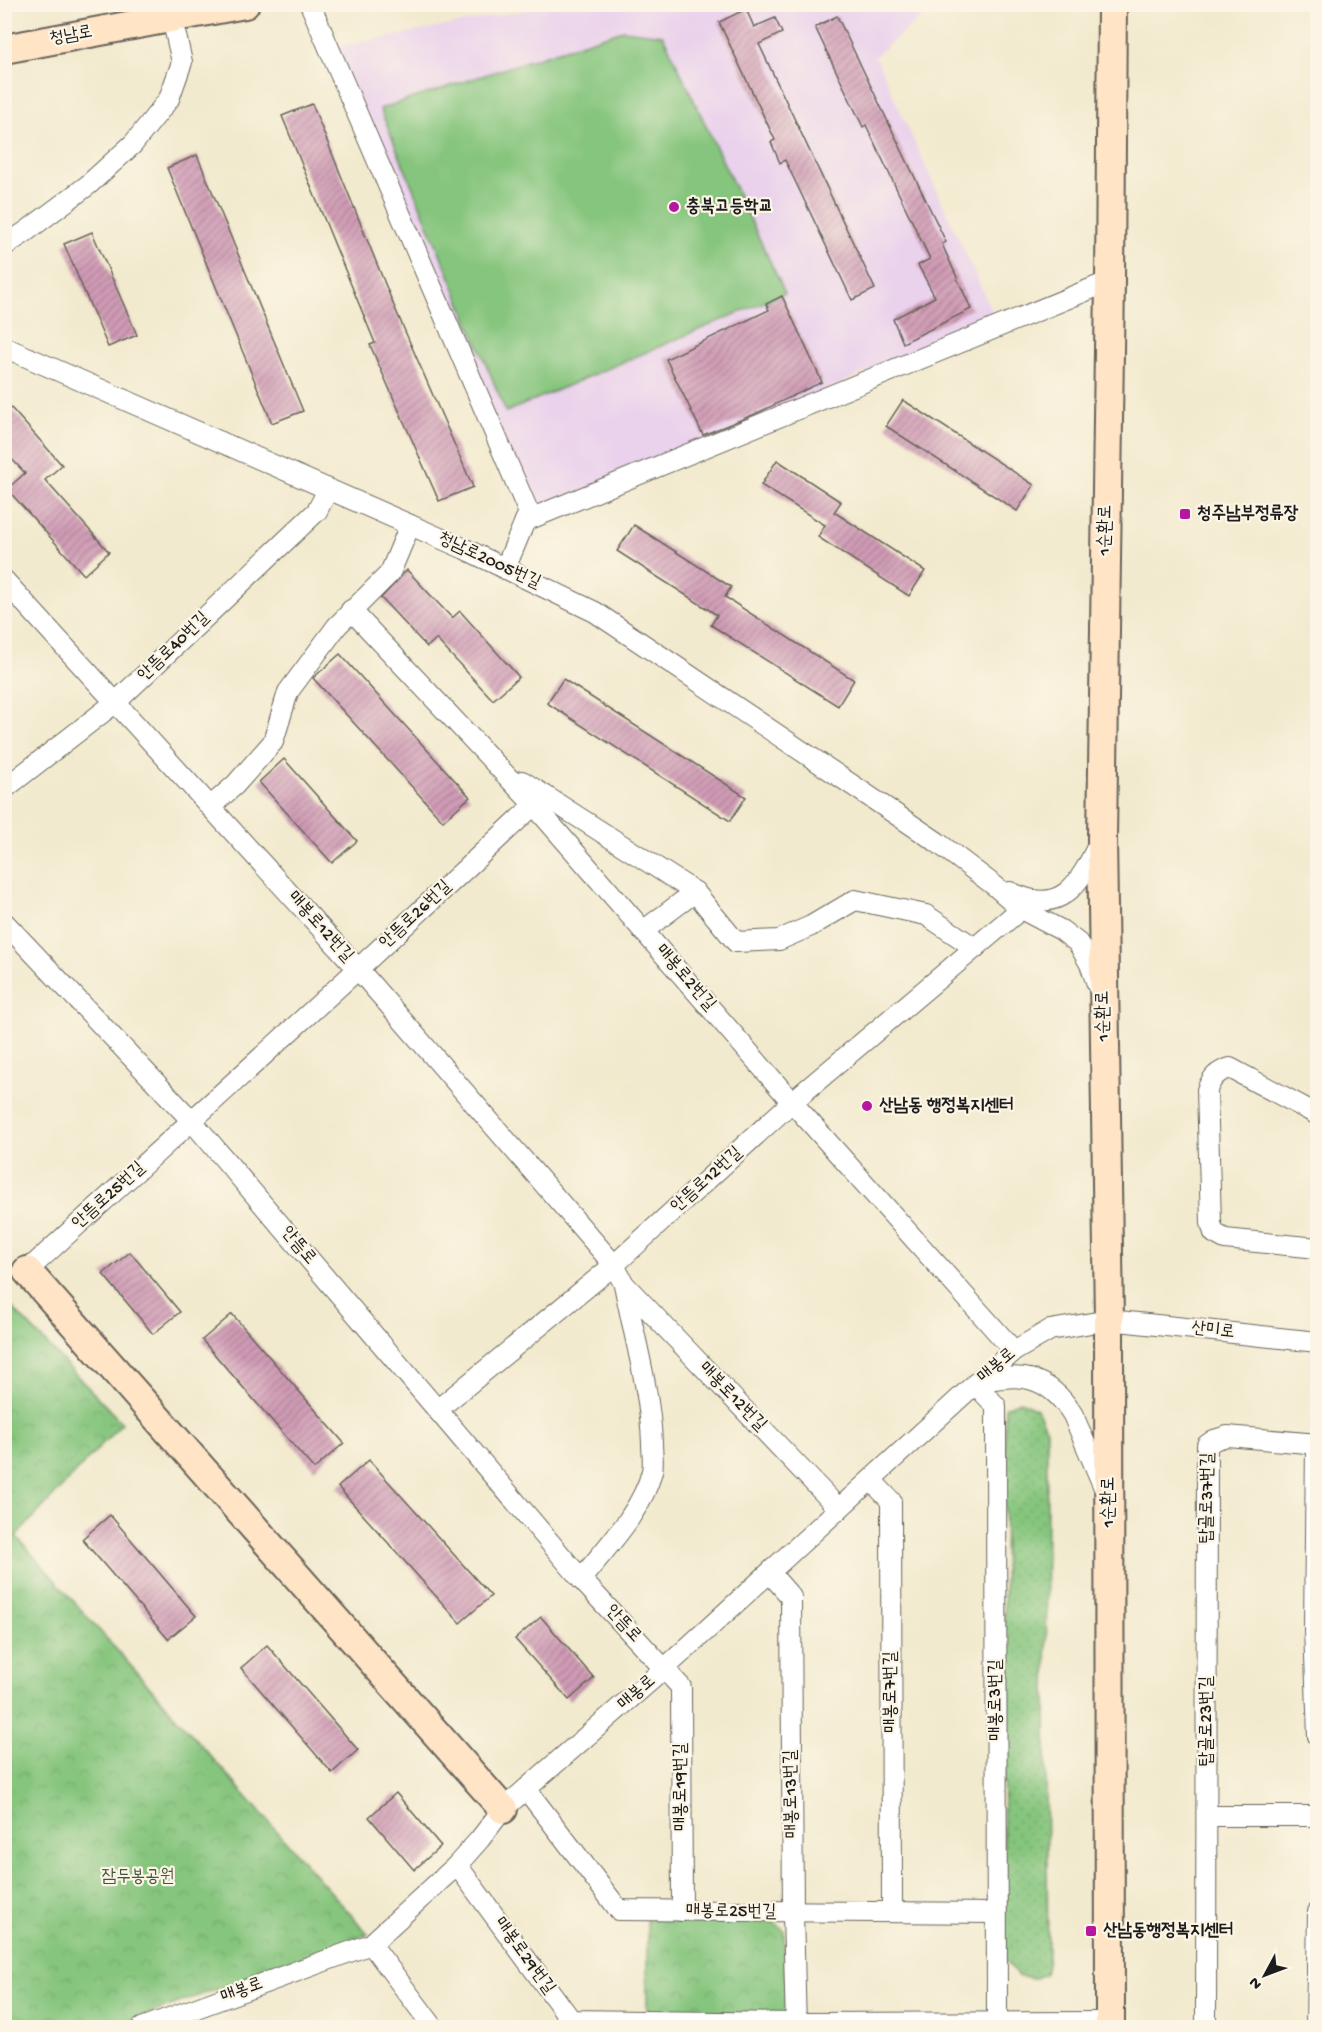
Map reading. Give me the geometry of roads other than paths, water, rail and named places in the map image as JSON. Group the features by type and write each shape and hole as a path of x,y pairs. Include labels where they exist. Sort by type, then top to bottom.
{"main road":[{"name":"청남로","path":"4,48 245,4"},
{"name":"1순환로","path":"1110,2025 1109,1320 1102,838 1112,4"},
{"path":"27,1271 503,1809"}],"street":[{"path":"310,4 530,513 505,568"},
{"path":"4,246 88,185 133,144 169,99 182,62 172,18"},
{"path":"525,521 1110,281"},
{"name":"청남로2005번길","path":"4,347 410,525 596,612 937,842 995,886"},
{"name":"안뜸로40번길","path":"4,789 116,702 317,511 328,490"},
{"path":"210,807 235,785 273,742 288,692 337,626 390,573 410,525"},
{"name":"매봉로12번길","path":"4,580 358,969 614,1265 624,1284 645,1384 653,1470 641,1500 581,1579"},
{"name":"매봉로2번길","path":"351,610 534,805 792,1102 1014,1351"},
{"path":"498,766 695,892 736,942 779,940 811,926 855,900 926,915 975,948"},
{"name":"안뜸로26번길","path":"192,1121 534,805"},
{"path":"995,886 1034,901 1055,899 1064,894 1084,875 1102,838"},
{"path":"995,886 1021,909 1061,930 1078,943 1090,964 1104,1003"},
{"path":"643,931 695,892"},
{"name":"안뜸로12번길","path":"437,1410 614,1265 792,1102 1021,909"},
{"name":"안뜸로","path":"4,922 192,1121 581,1579 664,1669"},
{"path":"1317,1115 1230,1068 1220,1071 1212,1078 1207,1090 1210,1223 1214,1233 1225,1239 1317,1248"},
{"name":"안뜸로25번길","path":"27,1271 192,1121"},
{"name":"매봉로12번길","path":"624,1284 839,1509"},
{"name":"산미로","path":"1109,1320 1317,1342"},
{"name":"매봉로","path":"142,2028 371,1944 457,1865 503,1809 664,1669 975,1384 1014,1351 1050,1330 1109,1320"},
{"path":"975,1384 1008,1376 1024,1377 1041,1384 1057,1395 1073,1414 1109,1498"},
{"name":"매봉로3번길","path":"975,1384 996,1407 997,2025"},
{"name":"탑골로37번길","path":"1207,1626 1207,1445 1227,1436 1317,1444 1314,1629 1317,1736"},
{"name":"매봉로7번길","path":"871,1480 891,1501 892,1912"},
{"name":"매봉로13번길","path":"770,1573 790,1597 796,2025"},
{"name":"탑골로23번길","path":"1206,2028 1207,1626"},
{"name":"매봉로19번길","path":"664,1669 681,1687 682,1911"},
{"name":"매봉로25번길","path":"525,1789 619,1910 996,1913"},
{"path":"1207,1816 1317,1816"},
{"name":"매봉로29번길","path":"457,1865 571,2020 796,2025 1110,2025"},
{"path":"1316,2028 1317,1912"},
{"path":"371,1944 434,2028"}],"place":[{"name":"충북고등학교","path":"674,207"},
{"name":"청주남부정류장","path":"1185,514"},
{"name":"산남동 행정복지센터","path":"867,1106"},
{"name":"산남동행정복지센터","path":"1091,1931"}],"park label":[{"name":"잠두봉공원","path":"138,1877"}]}
